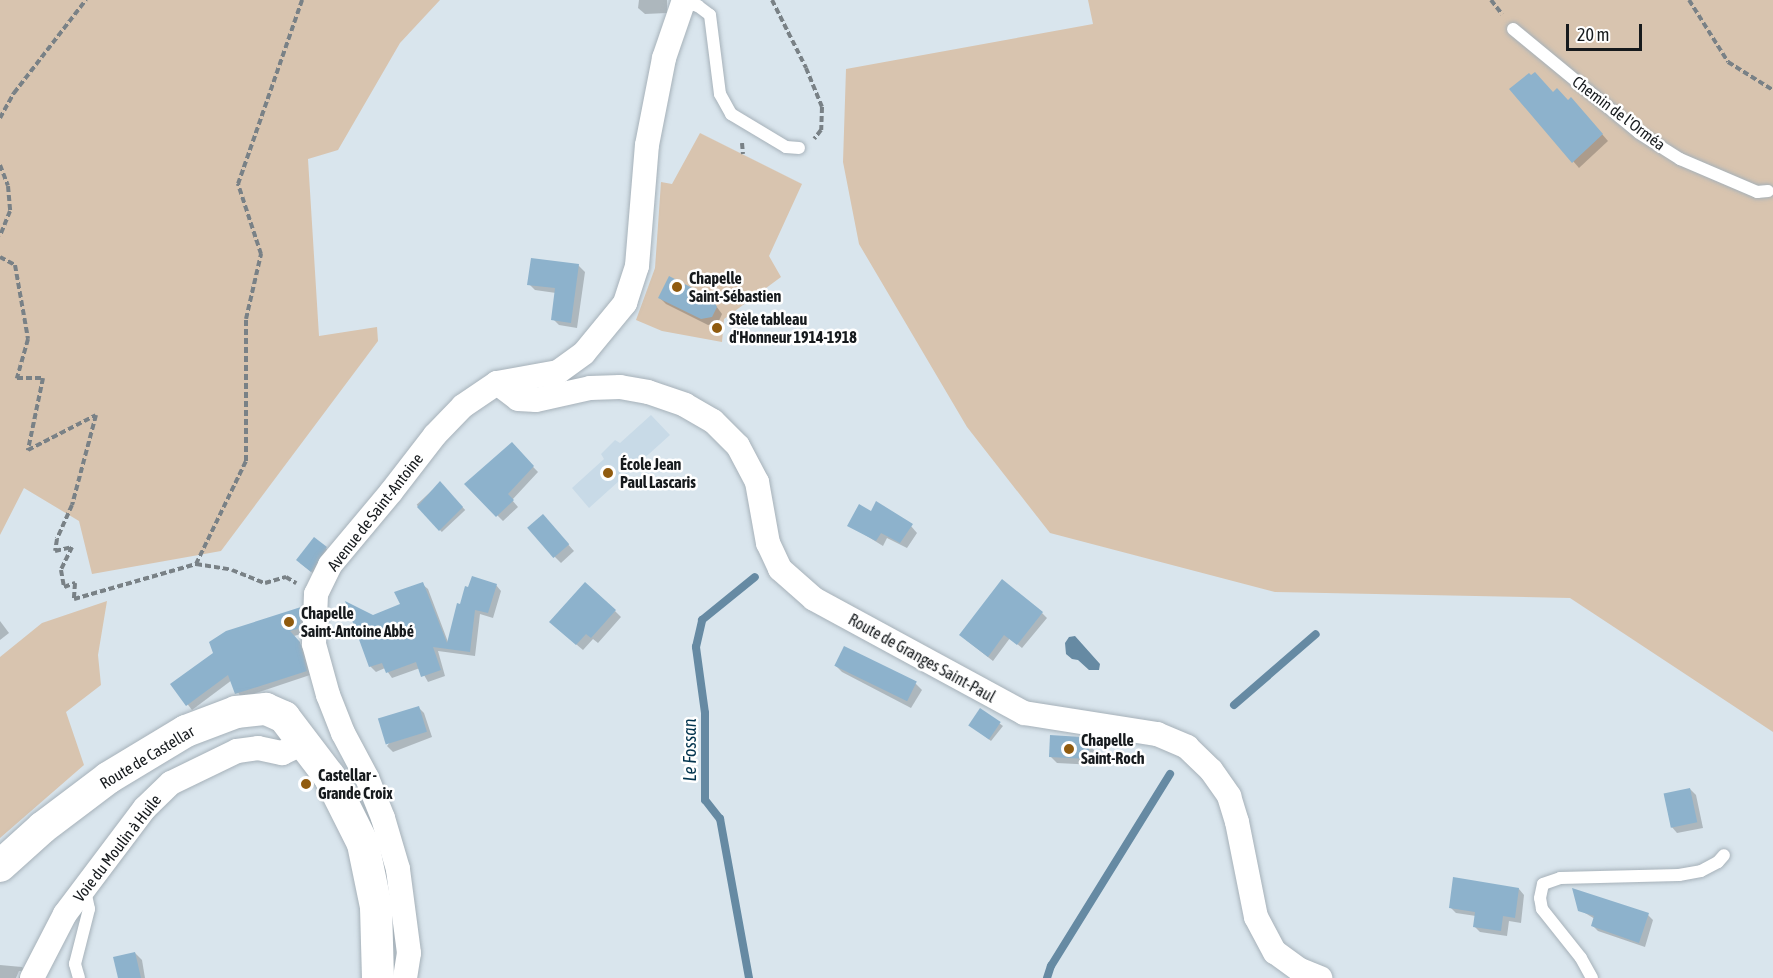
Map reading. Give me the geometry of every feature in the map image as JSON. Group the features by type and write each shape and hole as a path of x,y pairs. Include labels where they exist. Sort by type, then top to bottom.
{"street":[{"path":"497,383 558,372 584,353 625,303 637,266 647,146 664,58 684,1"},
{"name":"Avenue de Saint-Antoine","path":"405,978 409,953 398,868 383,818 367,778 343,733 328,695 314,644 316,594 330,565 392,492 435,435 463,406 497,383"},
{"name":"Route de Granges Saint-Paul","path":"497,383 518,399 536,400 590,388 620,387 648,392 685,405 713,421 738,446 757,482 768,543 780,569 814,599 1024,713 1157,734 1187,747 1211,770 1229,796 1237,822 1256,917 1275,952 1300,970 1320,978"},
{"name":"Route de Castellar","path":"0,866 42,828 108,778 186,731 236,712 266,710 285,717 329,776 363,844 376,907 378,978"},
{"name":"Voie du Moulin à Huile","path":"32,978 65,914 145,808 171,783 237,751 258,748 282,753 303,743"}],"lane":[{"path":"684,1 699,6 710,15 720,94 730,114 786,147 799,148"},
{"name":"Chemin de l'Orméa","path":"1513,29 1639,133 1680,159 1756,192 1768,191"},
{"path":"1592,978 1581,958 1542,909 1540,898 1543,884 1560,878 1679,875 1701,872 1718,862 1724,855"},
{"path":"79,978 75,964 89,909 85,890"}],"path":[{"path":"0,118 14,93 86,0"},
{"path":"196,564 246,460 246,319 261,254 238,184 302,0"},
{"path":"772,0 822,107 821,130 812,143 799,148"},
{"path":"1689,0 1728,62 1773,90"},
{"path":"0,165 8,186 10,211 0,236"},
{"path":"0,257 15,265 28,339 17,378 44,378 28,450 96,415 72,505 57,539 55,551 72,547 61,570 64,587 75,583 74,599 196,564 232,570 265,583 286,577 316,594"}],"shaded area":[{"path":"0,0 440,0 400,43 338,150 308,159 319,336 377,327 378,341 221,551 92,574 79,521 24,488 0,535"},
{"path":"1088,0 1773,0 1773,732 1570,598 1275,592 1050,533 967,427 859,244 843,162 846,69 1093,24"},
{"path":"700,133 802,184 769,256 781,277 724,319 722,342 662,331 636,320 655,268 661,182 672,184"},
{"name":"École Jean Paul Lascaris","path":"651,415 670,435 589,508 572,488 604,459 601,454 615,440 620,443"},
{"path":"107,601 98,655 101,685 66,712 84,765 0,838 0,657 42,623"}],"water":[{"path":"1075,636 1100,664 1099,670 1089,670 1078,660 1066,654 1065,643 1069,637"}],"building":[{"path":"1535,72 1553,92 1557,88 1568,100 1571,97 1603,134 1572,163 1509,89 1529,73 1531,75"},
{"path":"531,258 579,264 571,323 551,320 555,288 527,285"},
{"name":"Chapelle Saint-Sébastien","path":"669,276 712,298 717,307 712,317 701,319 658,298"},
{"path":"512,442 534,466 508,494 514,500 496,517 464,484"},
{"path":"440,481 463,507 439,531 417,507"},
{"path":"876,501 913,524 900,543 881,533 876,541 847,526 859,504 871,511"},
{"path":"543,514 569,544 553,558 527,528"},
{"path":"314,537 327,547 311,572 296,560"},
{"path":"472,576 497,584 488,613 475,610 470,652 433,647 441,670 421,677 416,662 386,673 382,663 369,667 345,601 373,615 400,604 394,592 423,582 447,643 457,603 460,604 465,586 468,587"},
{"path":"1002,579 1043,612 1017,645 1004,635 988,657 959,635"},
{"path":"585,582 616,610 591,638 586,634 576,645 549,622"},
{"path":"301,607 300,628 290,631 300,642 307,671 235,694 228,675 186,706 170,684 213,653 209,642 226,631"},
{"path":"844,646 917,682 907,701 834,666"},
{"path":"419,706 427,732 386,744 378,719"},
{"path":"980,708 1001,722 989,739 968,725"},
{"name":"Chapelle Saint-Roch","path":"1050,735 1082,737 1089,743 1089,759 1049,757"},
{"path":"1690,788 1697,822 1671,828 1664,794"},
{"path":"1453,877 1519,888 1515,918 1503,916 1501,931 1473,927 1475,912 1449,908"},
{"path":"1572,888 1649,913 1639,943 1591,926 1594,916 1578,911"},
{"path":"135,952 141,978 118,978 113,957"}],"waterway":[{"name":"Le Fossan","path":"749,978 720,819 705,800 705,713 696,647 702,620 755,577"},
{"path":"1234,705 1316,634"},
{"path":"1047,978 1051,966 1170,774"}],"place":[{"name":"Chapelle Saint-Sébastien","path":"677,287"},
{"name":"Stèle tableau d'Honneur 1914-1918","path":"717,328"},
{"name":"École Jean Paul Lascaris","path":"608,473"},
{"name":"Chapelle Saint-Antoine Abbé","path":"289,622"},
{"name":"Chapelle Saint-Roch","path":"1069,749"},
{"name":"Castellar - Grande Croix","path":"306,784"}]}
